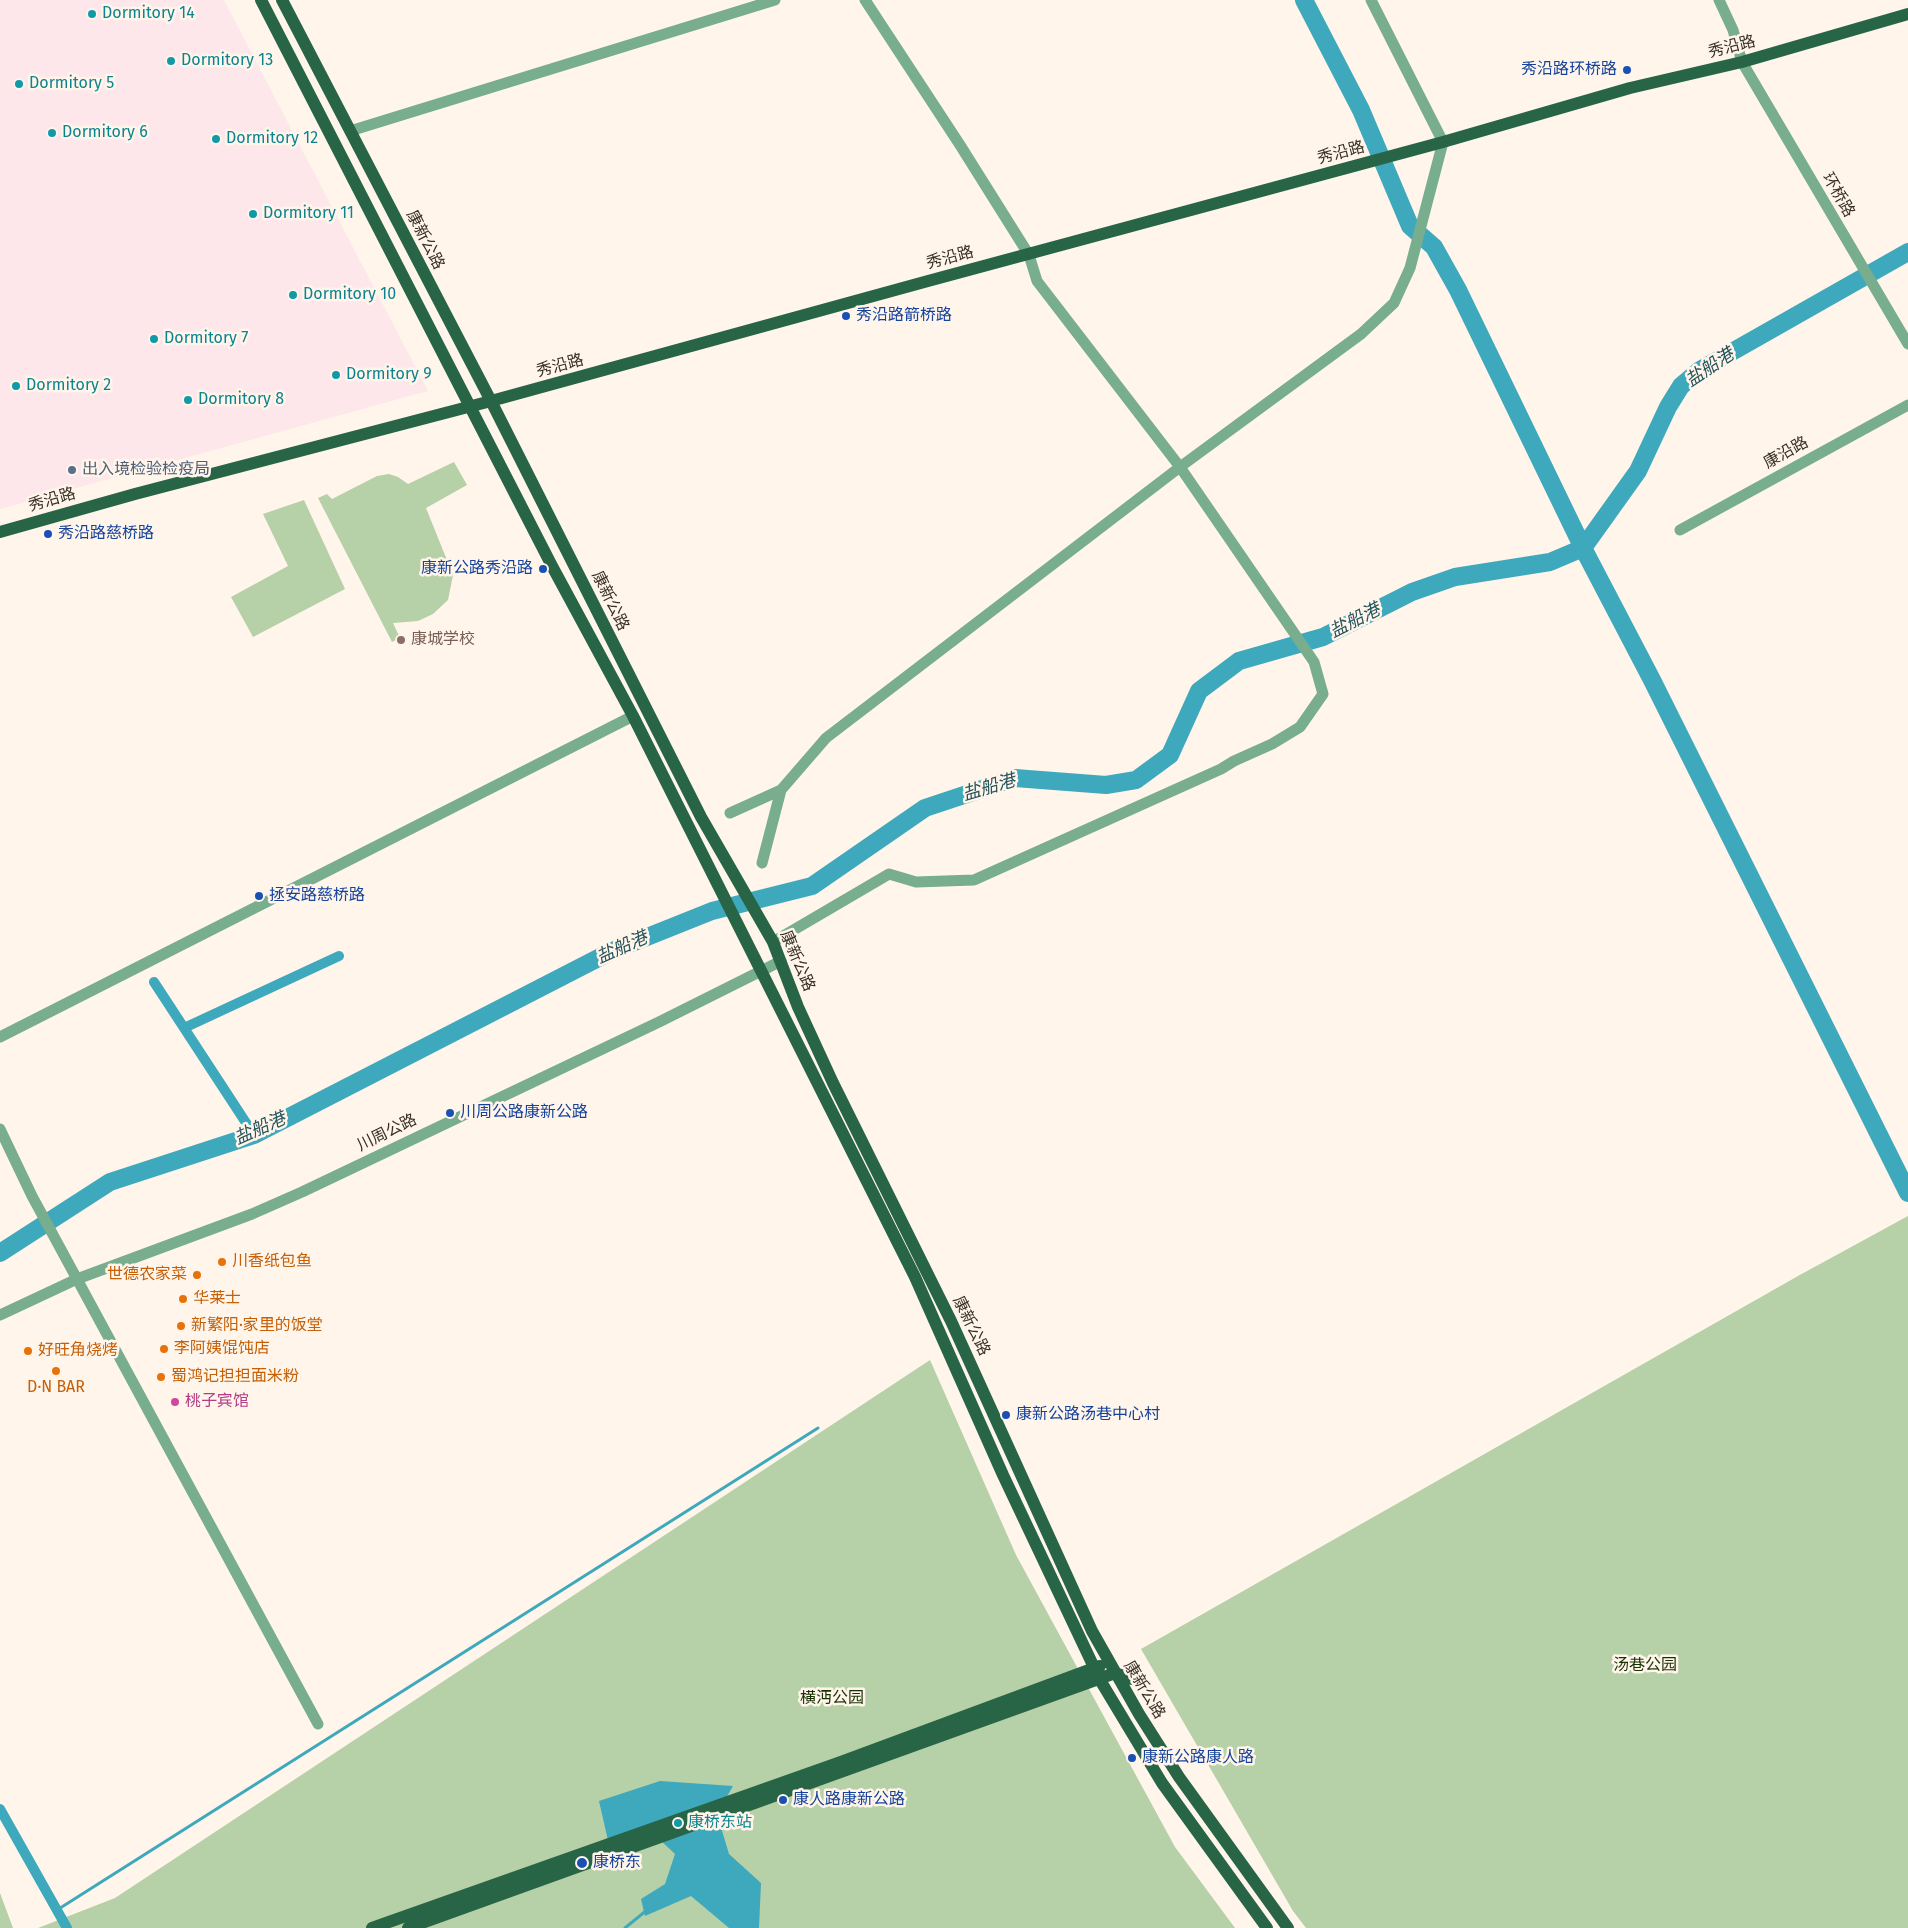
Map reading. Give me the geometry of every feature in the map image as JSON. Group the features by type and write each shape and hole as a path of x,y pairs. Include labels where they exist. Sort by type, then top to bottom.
{"main road":[{"name":"康新公路","path":"261,0 552,566 634,716 915,1277 1007,1484 1097,1674 1162,1783 1267,1928"},
{"name":"康新公路","path":"282,0 491,401 701,817 770,936 798,1007 833,1083 951,1321 1080,1606 1112,1668 1182,1781 1288,1928"},
{"name":"秀沿路","path":"0,532 135,494 491,401 1029,255 1443,142 1630,88 1742,62 1908,14"},
{"path":"408,1928 781,1792 1112,1668 1132,1679"},
{"path":"372,1928 822,1768 1097,1674"}],"street":[{"path":"350,131 775,0"},
{"path":"770,936 889,874 916,882 974,880 1221,769 1272,744 1300,727 1323,694 1314,662 1180,467 1037,280 1029,255 865,0"},
{"path":"730,813 780,790 826,738 1180,467 1360,334 1394,303 1410,268 1443,142 1371,0"},
{"name":"环桥路","path":"1719,0 1733,30 1742,62 1856,259 1908,344"},
{"name":"康沿路","path":"1680,530 1908,405"},
{"path":"0,1037 634,716"},
{"path":"762,863 780,790"},
{"name":"川周公路","path":"0,1315 77,1279 252,1214 302,1192 781,961"},
{"path":"0,1129 32,1196 318,1724"}],"shaded area":[{"path":"0,0 224,0 428,391 0,509"}],"green space":[{"path":"454,462 467,485 426,508 453,575 448,600 433,614 418,621 393,623 400,638 392,642 318,498 327,494 332,499 377,476 389,474 398,477 408,484"},
{"path":"304,500 345,589 253,637 231,597 288,566 263,514"},
{"name":"汤巷公园","path":"1908,1216 1908,1928 1306,1928 1293,1911 1141,1649 1798,1276"},
{"name":"横沔公园","path":"930,1360 1016,1555 1175,1847 1235,1928 38,1928 115,1898"},
{"path":"0,1893 13,1928 0,1928"}],"water":[{"path":"660,1781 733,1786 717,1814 729,1854 761,1883 759,1928 729,1928 691,1896 645,1916 641,1899 665,1884 675,1854 657,1837 612,1858 599,1801"}],"waterway":[{"path":"1304,0 1361,110 1410,226 1434,247 1458,290 1583,548 1652,680 1908,1193"},
{"name":"盐船港","path":"0,1253 110,1182 254,1135 612,951 712,911 812,886 925,808 1015,778 1106,785 1136,780 1170,755 1199,691 1239,661 1323,637 1412,592 1455,577 1550,562 1583,548 1638,471 1668,407 1681,386 1700,370 1908,252"},
{"path":"184,1028 339,956"},
{"path":"154,982 254,1135"},
{"path":"57,1910 818,1428"},
{"path":"0,1809 67,1928"},
{"path":"625,1928 647,1910"}],"place":[{"name":"Dormitory 14","path":"92,14"},
{"name":"Dormitory 13","path":"171,61"},
{"name":"秀沿路环桥路","path":"1627,70"},
{"name":"Dormitory 5","path":"19,84"},
{"name":"Dormitory 6","path":"52,133"},
{"name":"Dormitory 12","path":"216,139"},
{"name":"Dormitory 11","path":"253,214"},
{"name":"Dormitory 10","path":"293,295"},
{"name":"秀沿路箭桥路","path":"846,316"},
{"name":"Dormitory 7","path":"154,339"},
{"name":"Dormitory 9","path":"336,375"},
{"name":"Dormitory 2","path":"16,386"},
{"name":"Dormitory 8","path":"188,400"},
{"name":"出入境检验检疫局","path":"72,470"},
{"name":"秀沿路慈桥路","path":"48,534"},
{"name":"康新公路秀沿路","path":"543,569"},
{"name":"康城学校","path":"401,640"},
{"name":"拯安路慈桥路","path":"259,896"},
{"name":"川周公路康新公路","path":"450,1113"},
{"name":"川香纸包鱼","path":"222,1262"},
{"name":"世德农家菜","path":"197,1275"},
{"name":"华莱士","path":"183,1299"},
{"name":"新繁阳·家里的饭堂","path":"181,1326"},
{"name":"李阿姨馄饨店","path":"164,1349"},
{"name":"好旺角烧烤","path":"28,1351"},
{"name":"D·N BAR","path":"56,1371"},
{"name":"蜀鸿记担担面米粉","path":"161,1377"},
{"name":"桃子宾馆","path":"175,1402"},
{"name":"康新公路汤巷中心村","path":"1006,1415"},
{"name":"康新公路康人路","path":"1132,1758"},
{"name":"康人路康新公路","path":"783,1800"},
{"name":"康桥东站","path":"678,1823"},
{"name":"康桥东","path":"582,1863"}]}
